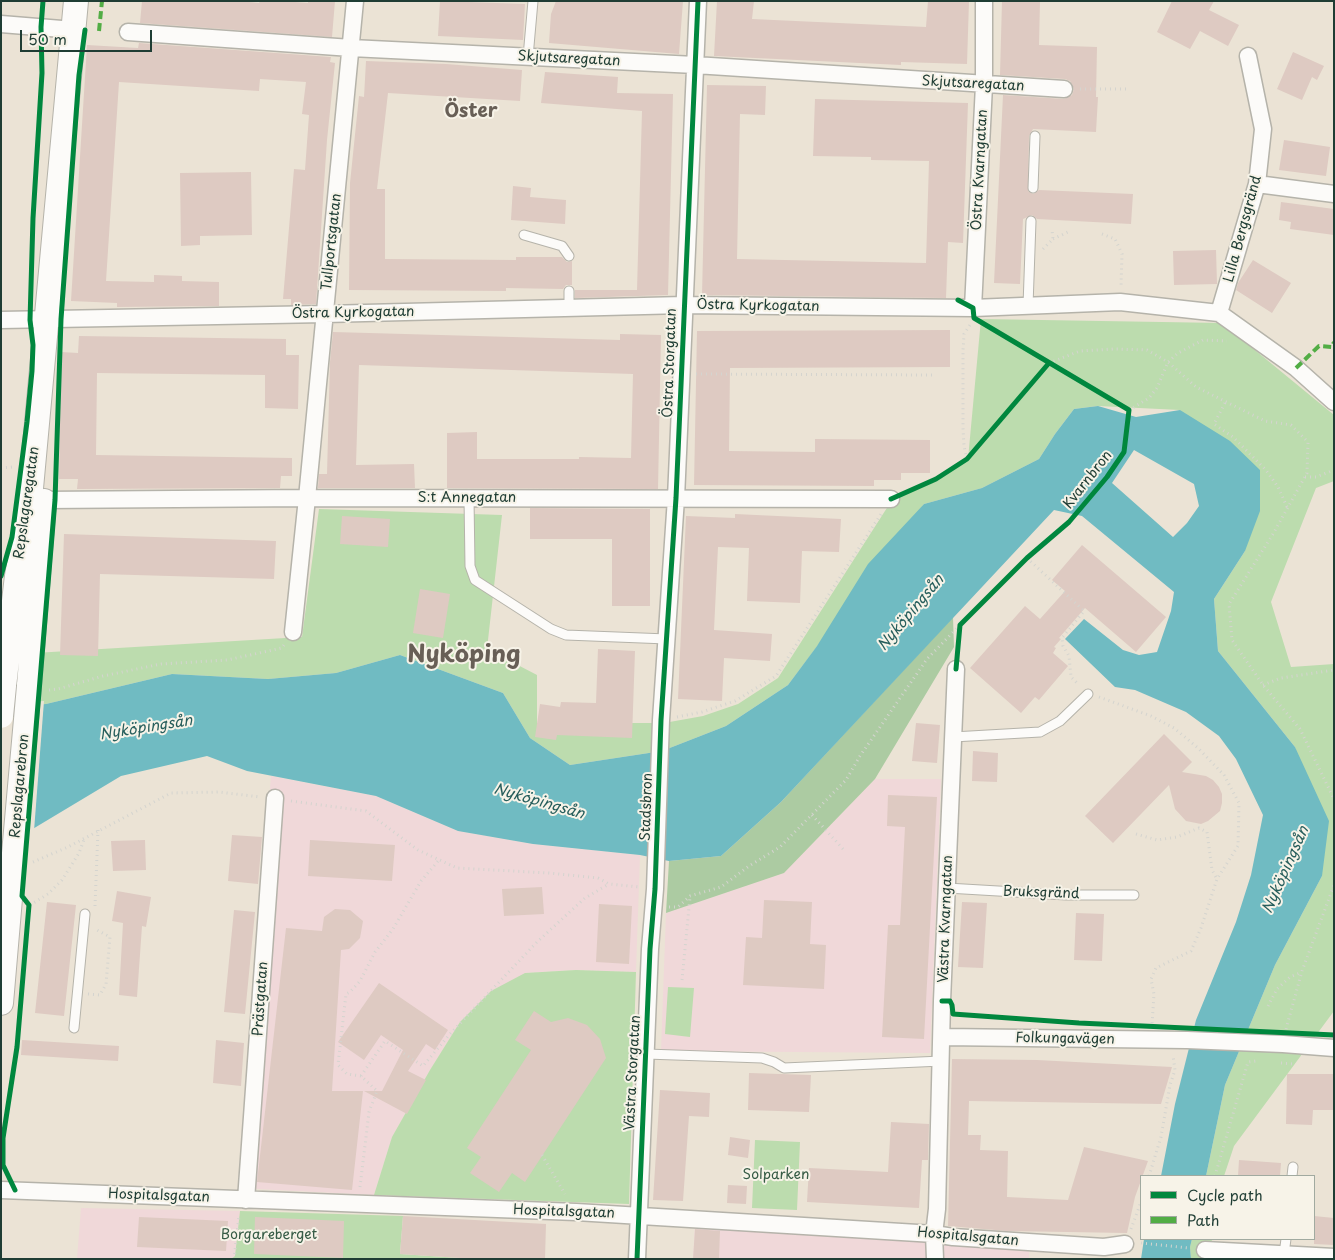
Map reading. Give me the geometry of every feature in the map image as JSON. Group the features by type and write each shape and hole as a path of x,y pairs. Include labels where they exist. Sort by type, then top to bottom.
{"main road":[{"name":"Repslagaregatan","path":"1,716 30,499 76,1"},
{"name":"Repslagaregatan","path":"39,688 19,576 44,500 48,319"},
{"name":"Repslagarebron","path":"22,898 39,688"},
{"path":"1,1003 22,898"}],"street":[{"name":"Tullportsgatan","path":"293,632 308,498 355,1"},
{"name":"Östra Storgatan","path":"661,723 676,498 698,1"},
{"name":"Östra Kvarngatan","path":"973,313 984,85 984,1"},
{"path":"1,24 74,30"},
{"name":"Skjutsaregatan","path":"128,32 351,48 695,66 1064,89"},
{"name":"Lilla Bergsgränd","path":"1219,313 1257,184 1263,129 1248,56"},
{"path":"1257,184 1334,194"},
{"name":"Östra Kyrkogatan","path":"1,320 684,305 973,313 1028,306 1120,302 1219,313 1296,368 1334,402"},
{"name":"S:t Annegatan","path":"44,500 308,498 891,499"},
{"name":"Västra Kvarngatan","path":"935,1259 934,1234 937,1209 942,1001 956,669"},
{"name":"Stadsbron","path":"655,889 661,723"},
{"name":"Prästgatan","path":"246,1200 275,798"},
{"name":"Västra Storgatan","path":"638,1259 638,1216 650,949 655,889"},
{"name":"Folkungavägen","path":"942,1037 1187,1040 1334,1048"},
{"name":"Hospitalsgatan","path":"1,1190 576,1212 934,1234 953,1237 1104,1247 1133,1244"},
{"path":"1202,1249 1285,1246 1334,1257"}],"lane":[{"path":"528,57 533,1"},
{"path":"1033,188 1035,136"},
{"path":"1028,306 1031,221"},
{"path":"524,235 562,246 569,256"},
{"path":"569,291 569,308"},
{"path":"469,498 470,566 475,580 551,629 566,635 667,640"},
{"path":"953,738 1040,732 1060,721 1088,694"},
{"name":"Bruksgränd","path":"947,888 1066,894 1134,895"},
{"path":"74,1028 84,918"},
{"path":"646,1054 762,1058 784,1068 942,1061"}],"path":[{"path":"1064,89 1127,89"},
{"path":"1053,239 1068,232"},
{"path":"1102,234 1115,239 1122,254 1120,302"},
{"path":"967,459 963,428 963,351 964,334 973,313"},
{"path":"1129,410 1149,398 1157,388 1168,362 1178,353 1202,340 1225,340 1234,344"},
{"path":"1050,363 1080,351 1147,350 1168,362 1196,388 1265,421 1291,425 1308,442 1307,473 1273,534 1229,604 1232,640 1263,685 1300,729 1334,799"},
{"path":"1041,358 1058,367"},
{"path":"681,374 932,375"},
{"path":"1225,403 1214,424 1233,437 1266,470 1288,508"},
{"path":"1121,405 1129,410"},
{"path":"1129,410 1129,416"},
{"path":"1305,477 1316,477 1334,470"},
{"path":"661,723 735,701 776,676 891,499"},
{"path":"1020,565 1034,552"},
{"path":"1026,558 1084,611 1062,638 1063,646 1069,656 1071,677 1088,694 1152,716 1174,728 1198,748 1224,775 1239,803 1238,846 1217,879 1204,921 1191,951 1156,968 1151,979 1154,994 1152,1025"},
{"path":"959,634 961,623"},
{"path":"669,908 678,907 690,896 721,888 749,866 780,848 846,780 860,756 927,659 961,623"},
{"path":"39,688 58,689 103,676 161,664 227,660 261,653 282,648 293,632"},
{"path":"1263,685 1281,678 1334,670"},
{"path":"26,865 171,793 219,792 366,811 418,850 457,868 549,873 598,878 609,884 655,889"},
{"path":"812,815 844,850"},
{"path":"1136,834 1157,840 1176,837 1199,828 1207,832 1212,870 1217,879"},
{"path":"78,994 100,995 106,984 110,937 84,918 95,905 98,830"},
{"path":"28,915 22,898 48,894 62,880 79,853 85,837"},
{"path":"358,1205 369,1112 377,1091 361,1076 347,1074 338,1065 346,994 360,981 375,952 393,929 421,881 439,860"},
{"path":"361,1076 385,1041 423,1066 450,1034 537,942 585,898 609,884"},
{"path":"1286,1033 1302,971 1334,885"},
{"path":"682,980 690,896"},
{"path":"1268,1006 1277,988 1290,977 1302,971"},
{"path":"1143,1025 1162,1026"},
{"path":"1278,1032 1295,1033"},
{"path":"1215,1175 1248,1062"},
{"path":"1275,1062 1292,1064"},
{"path":"1149,1175 1161,1137 1170,1084 1175,1070"},
{"path":"542,1155 576,1212"},
{"path":"234,1259 240,1211 246,1200"},
{"path":"1140,1207 1133,1244 1202,1249"}],"shaded area":[{"path":"271,776 376,796 458,831 533,844 640,855 636,972 576,970 525,973 460,1022 392,1137 374,1195 238,1188"},
{"path":"875,779 941,779 930,1053 661,1051 666,913 784,873"},
{"path":"81,1208 240,1211 235,1256 231,1259 77,1259"},
{"path":"695,1223 1030,1234 1029,1259 693,1259"}],"green space":[{"path":"981,319 1222,323 1334,415 1334,481 1316,488 1271,602 1291,667 1334,664 1334,1011 1234,1146 1224,1175 1206,1175 1225,1085 1275,965 1322,876 1295,747 1218,651 1214,599 1245,551 1180,410 1098,406 1074,409 1039,459 982,488 924,504 788,685 726,726 662,751 570,765 530,738 503,693 400,655 336,673 268,679 172,674 46,704 1,707 1,655 302,637 319,509 502,515 487,649 537,675 537,723 664,723 703,716 738,704 778,678 892,500 937,481 968,459"},
{"path":"953,617 954,647 875,779 784,873 666,913 669,861 721,856 781,802"},
{"path":"576,970 636,972 629,1204 374,1195 392,1137 460,1022 491,991 525,973"},
{"path":"668,987 694,988 690,1037 665,1034"},
{"name":"Solparken","path":"755,1140 800,1142 797,1210 752,1208"},
{"name":"Borgareberget","path":"240,1211 403,1216 400,1254 475,1259 231,1259 235,1256"},
{"path":"1192,1240 1212,1240 1210,1259 1191,1259"}],"water":[{"name":"Nyköpingsån","path":"1098,406 1136,417 1180,410 1230,441 1260,470 1260,511 1245,551 1214,599 1218,651 1295,747 1329,821 1322,876 1275,965 1225,1085 1206,1175 1161,1175 1175,1104 1196,1020 1236,922 1251,875 1263,815 1236,759 1219,736 1186,712 1135,690 1115,687 1065,639 1084,619 1123,650 1139,655 1157,652 1171,611 1174,592 1082,516 1054,510 781,802 721,856 669,861 640,855 533,844 458,831 376,796 247,771 207,756 121,776 31,830 1,707 46,704 172,674 268,679 336,673 400,655 503,693 530,738 570,765 662,751 726,726 788,685 817,646 868,564 924,504 982,488 1039,459 1074,409","holes":["1134,450 1194,484 1199,506 1187,523 1173,537 1112,483"]},
{"path":"1144,1240 1192,1240 1191,1259 1141,1259"}],"pier":[{"path":"44,701 34,831 1,848 1,704"}],"building":[{"path":"142,1 239,1 259,3 260,1 283,1 308,3 308,1 335,1 332,37 140,23"},
{"path":"440,1 525,4 523,40 438,36"},
{"path":"556,1 683,1 679,54 549,43 551,14"},
{"path":"717,1 754,1 752,19 926,27 928,1 969,1 967,64 901,62 901,65 714,56"},
{"path":"1002,1 1040,1 1039,45 1097,47 1096,97 1098,97 1096,132 1033,129 1029,136 1028,191 1033,194 1039,190 1133,194 1131,224 1037,219 1032,215 1023,219 1020,284 994,283 1003,95 1064,99 1072,95 1074,89 1070,81 1065,79 1000,75"},
{"path":"1172,1 1214,1 1209,10 1239,25 1228,46 1200,31 1190,49 1157,32"},
{"path":"139,43 331,57 330,62 335,63 327,140 316,304 291,305 291,299 283,299 294,169 305,170 309,115 302,114 306,82 260,79 259,91 119,82 106,281 154,282 154,275 182,276 182,281 219,282 219,306 117,307 117,303 71,301 87,45 138,48"},
{"path":"1293,52 1324,66 1317,80 1312,77 1302,100 1277,89"},
{"path":"366,61 446,64 522,70 520,101 388,93 377,189 385,189 385,259 516,260 516,257 562,257 567,262 572,261 572,285 566,285 563,289 506,288 506,291 349,290 350,183 359,96 364,97"},
{"path":"545,72 618,77 617,93 673,94 668,295 575,298 575,290 637,290 642,111 541,103"},
{"path":"707,85 766,86 765,115 740,114 737,259 926,263 929,161 813,156 815,99 968,103 963,243 948,242 946,298 702,295"},
{"path":"1284,140 1330,147 1326,176 1279,170"},
{"path":"251,172 252,235 200,236 200,245 181,246 180,173"},
{"path":"513,186 531,188 530,197 566,200 565,224 511,220"},
{"path":"1281,202 1334,209 1334,235 1290,229 1291,222 1279,220"},
{"path":"1216,250 1217,284 1174,285 1173,251"},
{"path":"1253,260 1291,283 1272,313 1236,290 1238,283"},
{"path":"950,330 950,367 730,368 729,451 815,452 815,439 930,440 930,473 901,473 901,480 874,480 874,486 694,485 697,331"},
{"path":"333,332 620,340 620,334 661,335 658,489 447,488 447,433 477,432 477,459 631,458 633,374 359,365 356,465 414,464 415,488 318,488 319,474 327,474 330,362"},
{"path":"79,336 286,339 286,355 299,355 298,409 265,408 265,375 97,373 96,455 292,458 292,476 281,476 280,488 77,489 78,479 59,479 61,352 78,353"},
{"path":"530,508 650,509 650,606 612,606 612,539 530,539"},
{"path":"735,514 841,519 839,552 802,551 800,603 747,601 749,548 718,547 714,630 772,634 770,661 724,658 722,701 678,699 686,516 735,518"},
{"path":"342,516 390,519 388,547 340,544"},
{"path":"64,534 276,541 274,579 100,574 98,656 60,655"},
{"path":"1082,545 1166,617 1136,652 1085,608 1059,638 1061,639 1054,647 1056,648 1053,653 1068,666 1039,700 1035,697 1021,713 970,668 1025,606 1040,619 1065,591 1052,580"},
{"path":"420,589 450,594 443,638 413,633"},
{"path":"598,649 635,651 632,738 557,735 556,740 535,737 540,704 560,707 561,702 596,703"},
{"path":"916,723 940,725 937,763 912,761"},
{"path":"1164,734 1192,762 1182,772 1206,776 1219,787 1222,794 1220,811 1201,824 1186,821 1175,809 1169,785 1113,843 1085,816"},
{"path":"973,751 998,753 997,782 972,781"},
{"path":"888,795 937,797 924,1039 882,1037 888,925 900,925 905,827 887,826"},
{"path":"232,835 262,837 258,884 228,881"},
{"path":"145,840 146,870 113,871 111,841"},
{"path":"310,840 395,845 392,881 308,876"},
{"path":"542,887 544,914 504,916 502,889"},
{"path":"117,891 151,897 146,927 142,926 137,997 119,995 123,923 112,921"},
{"path":"764,900 812,902 810,944 826,945 824,989 743,985 746,937 762,938"},
{"path":"47,902 76,905 64,1016 35,1013"},
{"path":"962,902 987,903 983,968 958,967"},
{"path":"599,904 632,906 629,964 596,962"},
{"path":"335,909 350,910 363,921 360,938 349,949 341,950 332,1091 363,1091 352,1190 257,1182 286,928 322,931 324,917"},
{"path":"234,910 255,912 245,1014 224,1012"},
{"path":"1076,913 1104,914 1102,961 1074,960"},
{"path":"379,983 448,1030 435,1050 426,1044 408,1071 426,1080 407,1114 364,1091 382,1091 403,1050 381,1035 364,1060 338,1042"},
{"path":"534,1011 551,1022 568,1018 587,1025 600,1039 606,1058 525,1182 512,1173 499,1192 470,1173 481,1157 467,1148 531,1050 515,1040"},
{"path":"22,1040 119,1046 118,1061 21,1055"},
{"path":"216,1040 244,1043 241,1086 213,1083"},
{"path":"952,1059 1037,1060 1172,1067 1161,1104 969,1101 968,1135 981,1135 980,1150 1008,1151 1007,1197 1068,1200 1084,1147 1148,1161 1143,1175 1140,1175 1140,1183 1127,1233 1007,1231 948,1226"},
{"path":"749,1073 811,1075 809,1112 748,1110"},
{"path":"1287,1074 1334,1074 1334,1110 1313,1110 1312,1125 1286,1124"},
{"path":"660,1090 710,1093 709,1117 689,1116 683,1201 653,1200"},
{"path":"891,1122 929,1124 928,1160 922,1160 919,1208 807,1202 809,1168 888,1172"},
{"path":"730,1137 750,1140 748,1158 728,1155"},
{"path":"1239,1160 1281,1163 1280,1175 1238,1175"},
{"path":"728,1185 747,1186 746,1204 727,1203"},
{"path":"403,1216 546,1224 545,1259 475,1259 400,1254"},
{"path":"1315,1216 1334,1218 1334,1245 1314,1244"},
{"path":"139,1217 228,1221 226,1251 137,1247"},
{"path":"255,1217 344,1221 343,1258 254,1254"},
{"path":"695,1229 720,1231 719,1259 693,1259"}],"marked path":[{"path":"99,31 102,1"},
{"path":"1296,368 1319,346 1332,347 1334,342"}],"cycle path":[{"path":"1,576 12,537 32,371 33,345 30,320 33,218 42,73 41,27 43,1"},
{"path":"637,1259 650,949 655,889 661,720 676,498 698,1"},
{"path":"15,1190 3,1165 3,1138 17,1047 29,905 22,896 55,500 61,319 79,75 85,30"},
{"name":"Kvarnbron","path":"956,669 960,625 1027,558 1069,522 1107,477 1124,452 1129,410 974,318 973,308 958,300"},
{"path":"891,499 936,479 967,459 1049,363"},
{"path":"942,1001 950,1001 953,1014 1079,1023 1334,1035"}],"district":[{"name":"Öster","path":"471,112"},
{"name":"Nyköping","path":"464,655"}]}
